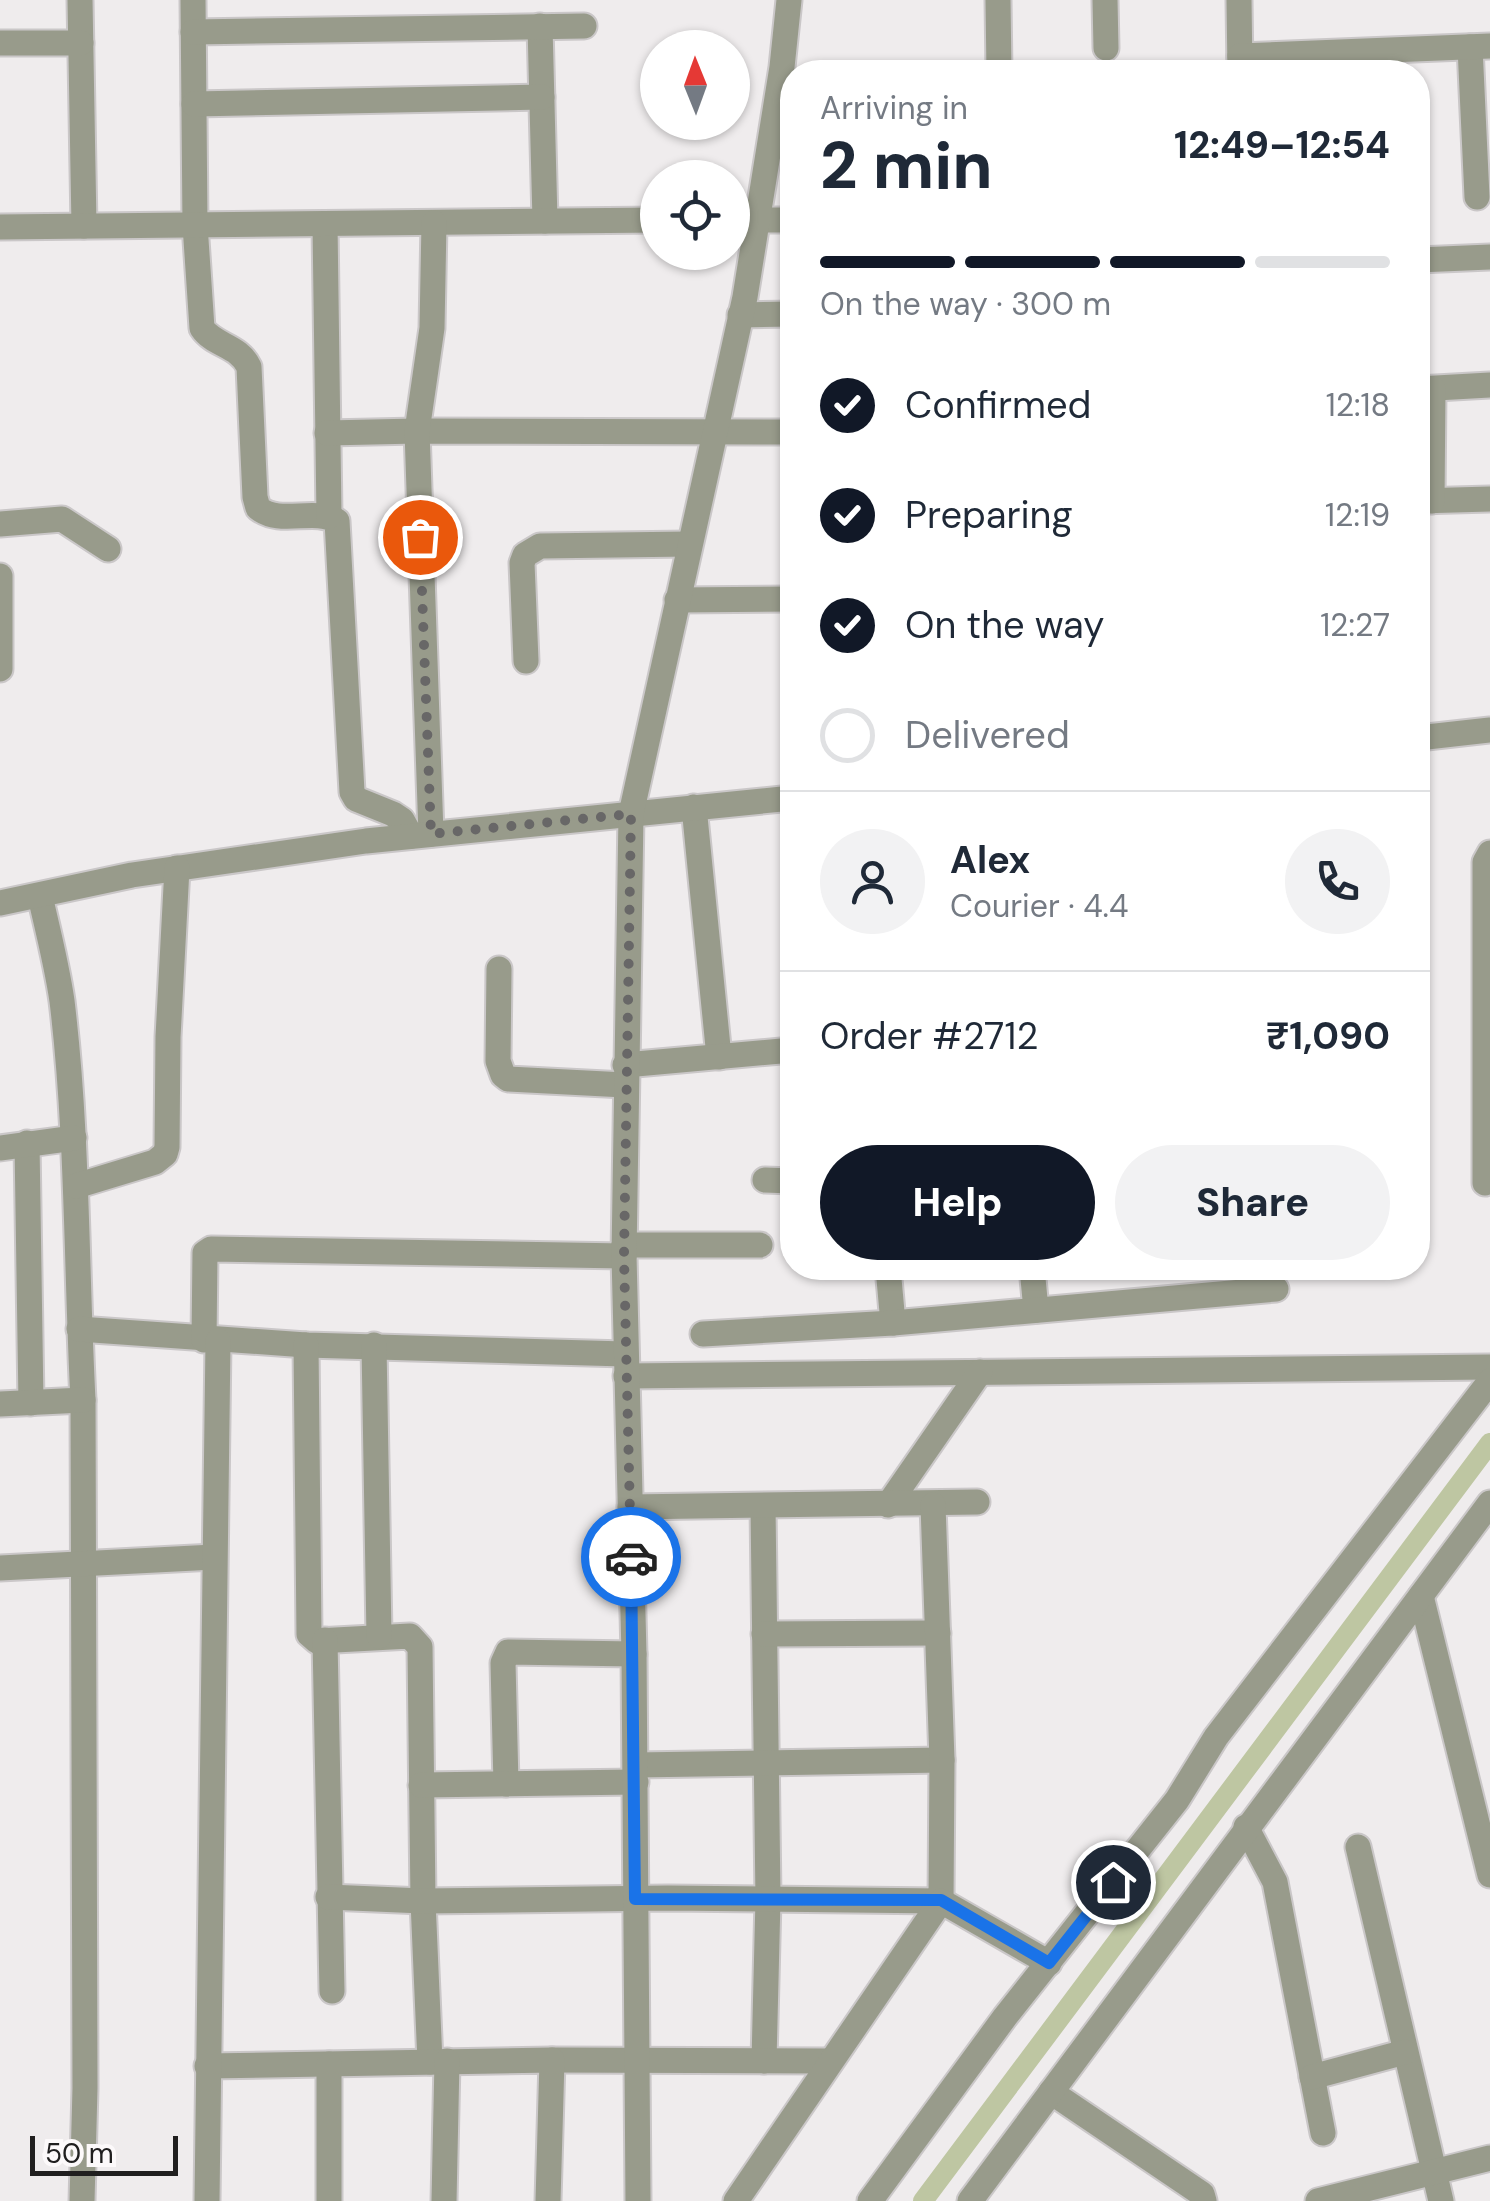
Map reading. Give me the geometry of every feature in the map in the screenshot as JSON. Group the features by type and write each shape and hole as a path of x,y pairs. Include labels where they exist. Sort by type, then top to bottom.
{"street":[{"path":"80,0 84,226"},
{"path":"192,0 194,225 202,328 208,337 244,356 252,380 258,508 274,517 329,516 337,521 352,792 356,799 402,820 421,835"},
{"path":"783,60 789,0"},
{"path":"998,0 999,60"},
{"path":"1105,0 1106,48"},
{"path":"1239,0 1240,60"},
{"path":"540,26 546,222"},
{"path":"193,32 584,26"},
{"path":"0,44 80,43"},
{"path":"1367,60 1480,47 1478,197"},
{"path":"750,199 780,75"},
{"path":"194,104 542,97"},
{"path":"0,227 640,220"},
{"path":"750,220 780,220"},
{"path":"421,835 416,430 432,328 434,223"},
{"path":"326,224 329,516"},
{"path":"1430,260 1490,257"},
{"path":"638,2201 636,1774 624,1250 631,814 740,315 742,270"},
{"path":"740,315 780,314"},
{"path":"1430,389 1490,385"},
{"path":"327,434 416,430 780,432"},
{"path":"1430,501 1490,499"},
{"path":"0,524 62,519 108,548"},
{"path":"526,661 522,563 531,549 689,544"},
{"path":"0,576 0,669"},
{"path":"677,600 780,599"},
{"path":"1430,737 1490,730"},
{"path":"0,904 177,868 421,835 780,799"},
{"path":"694,807 719,1057"},
{"path":"1485,1183 1485,862 1490,852"},
{"path":"76,1186 155,1162 165,1154 177,868"},
{"path":"40,896 62,1002 74,1138 83,1400 82,2201"},
{"path":"498,970 498,1060 508,1078 625,1075 719,1057 780,1051"},
{"path":"0,1148 74,1138"},
{"path":"28,1143 31,1403"},
{"path":"765,1180 780,1181"},
{"path":"207,2201 214,1557 211,1340 205,1253 211,1249 624,1250 760,1245"},
{"path":"889,1280 892,1323"},
{"path":"1033,1280 1036,1310"},
{"path":"703,1334 892,1323 1276,1289"},
{"path":"79,1330 306,1345 374,1345 626,1365 980,1372 1490,1367"},
{"path":"306,1345 309,1634 312,1639 325,1640 410,1636 418,1642 423,1901 438,2062 444,2201"},
{"path":"374,1345 379,1636"},
{"path":"888,1505 980,1372"},
{"path":"870,2201 1005,2016 1177,1800 1216,1737 1490,1382"},
{"path":"0,1404 83,1400"},
{"path":"630,1507 977,1502"},
{"path":"970,2201 1490,1504"},
{"path":"736,2201 941,1900 942,1760 934,1505"},
{"path":"763,1506 768,1899 764,2061"},
{"path":"0,1568 214,1557"},
{"path":"1421,1596 1490,1875"},
{"path":"764,1634 938,1633"},
{"path":"325,1640 332,1991"},
{"path":"506,1784 503,1663 508,1652 634,1654"},
{"path":"422,1785 506,1784 766,1764 942,1760"},
{"path":"1246,1827 1275,1882 1323,2133"},
{"path":"1358,1848 1440,2201"},
{"path":"328,1896 423,1901 941,1900 1049,1963"},
{"path":"1312,2077 1406,2052"},
{"path":"207,2066 552,2060 829,2061"},
{"path":"548,2201 552,2060"},
{"path":"328,2201 329,2064"},
{"path":"1051,2092 1202,2194 1204,2201"},
{"path":"1320,2201 1490,2158"}],"waterway":[{"path":"923,2201 1490,1443"}],"way so far":[{"path":"420,537 431,834 631,814 624,1256 631,1557"}],"route":[{"path":"631,1557 635,1899 941,1900 1049,1963 1113,1882"}]}
